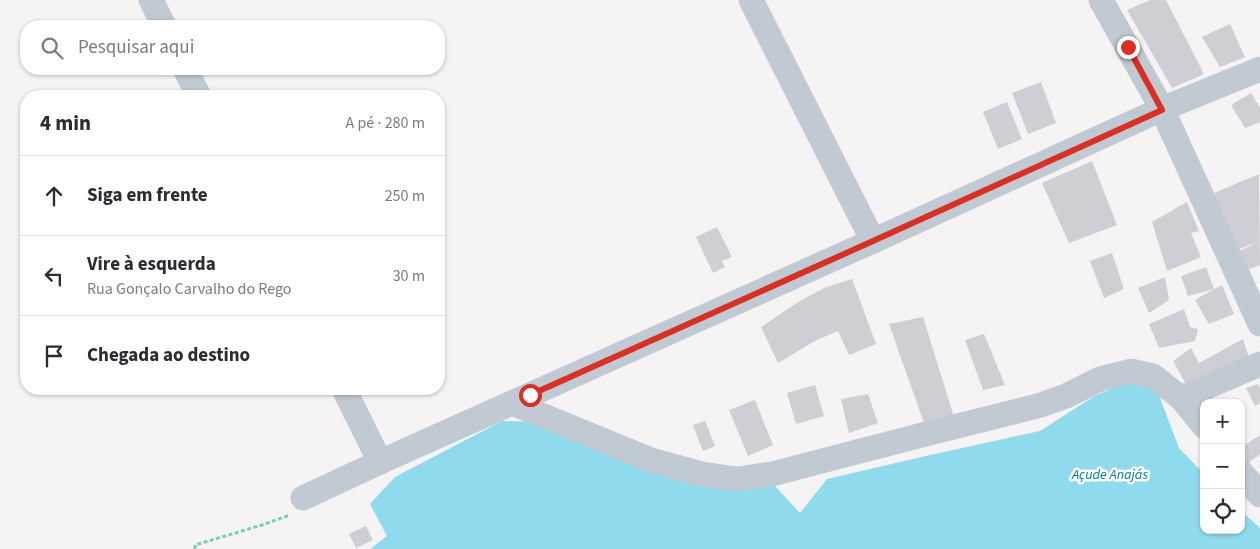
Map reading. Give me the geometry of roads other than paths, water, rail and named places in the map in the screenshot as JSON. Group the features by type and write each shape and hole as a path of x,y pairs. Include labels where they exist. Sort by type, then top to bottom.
{"street":[{"path":"151,0 161,20"},
{"path":"751,0 873,241"},
{"path":"1102,0 1162,110 1260,324"},
{"path":"303,498 1162,110 1260,69"},
{"path":"188,75 196,90"},
{"path":"1181,398 1260,364"},
{"path":"512,403 650,460 702,474 737,479 772,474 1041,405 1066,396 1100,379 1131,371 1153,376 1181,398 1200,421"},
{"path":"347,395 380,462"},
{"path":"1245,477 1260,495"}],"water":[{"name":"Açude Anajás","path":"1130,380 1157,390 1179,448 1200,470 1200,534 1245,534 1245,515 1260,528 1260,549 370,549 387,536 370,504 395,477 502,421 551,422 773,484 800,513 827,479 1040,431 1093,397"}]}
